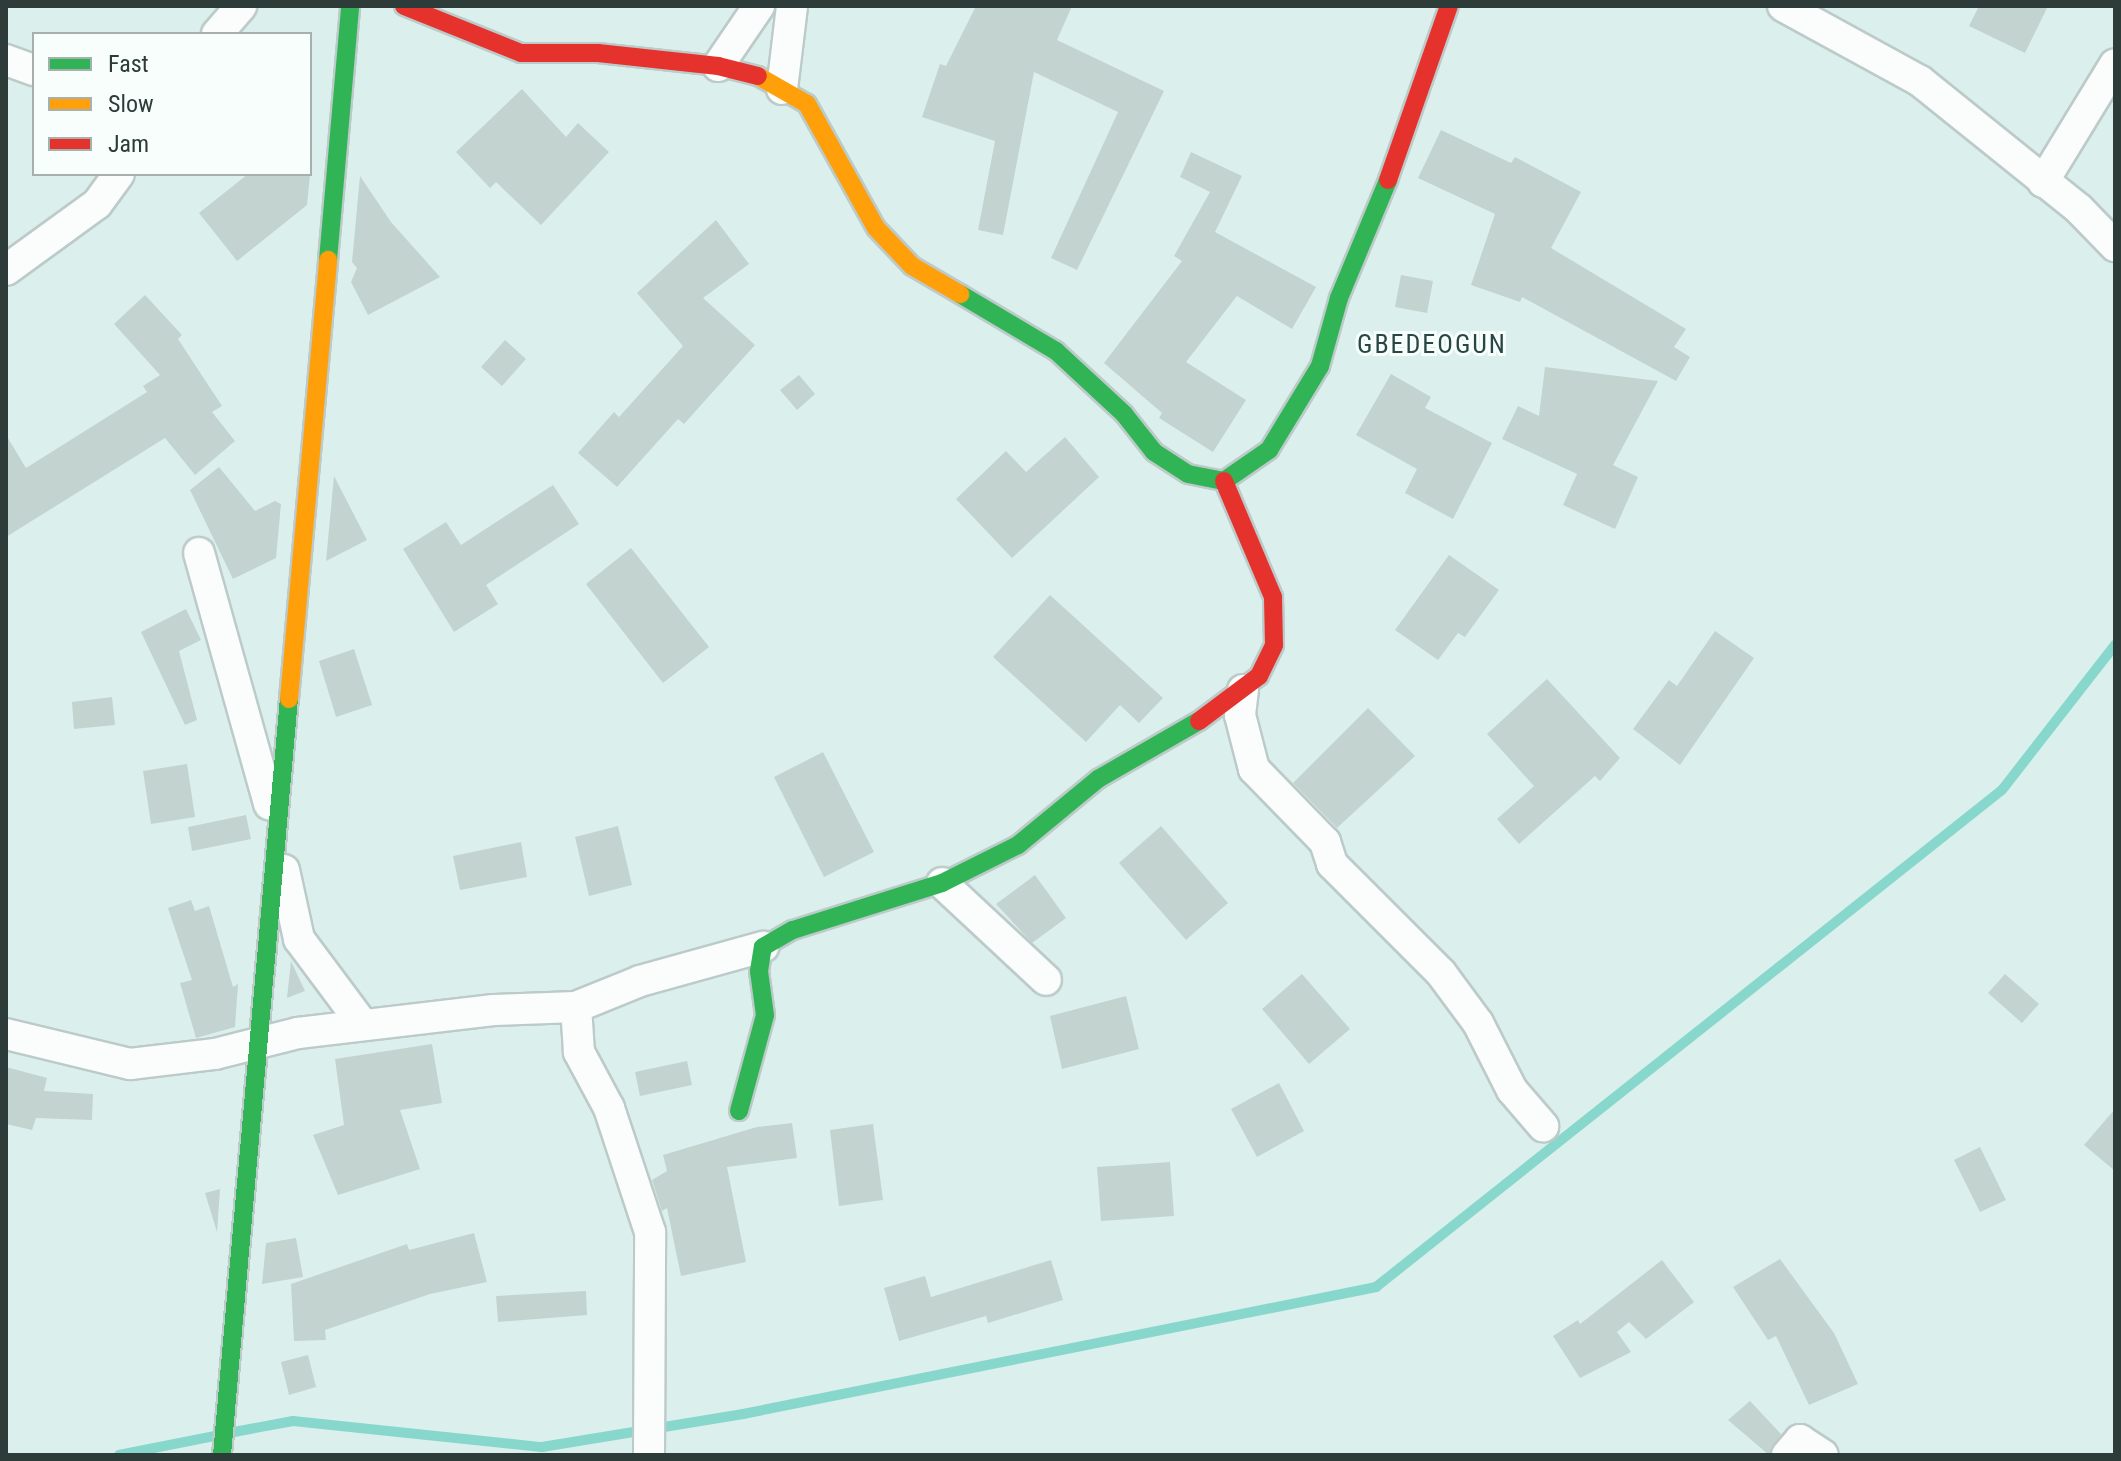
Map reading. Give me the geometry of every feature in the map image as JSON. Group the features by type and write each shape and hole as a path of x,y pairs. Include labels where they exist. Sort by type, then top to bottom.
{"main road":[{"path":"222,1455 350,6"},
{"path":"404,6 521,53 598,53 718,66 764,78 807,104 876,228 912,266 1056,351 1124,414 1154,452 1188,474 1224,481 1269,450 1320,366 1339,298 1384,193 1449,6"},
{"path":"739,1111 765,1015 759,971 763,947 793,930 942,883 1018,845 1098,779 1243,690 1259,676 1274,645 1273,597 1224,481"}],"street":[{"path":"219,32 241,6"},
{"path":"718,66 759,6"},
{"path":"782,89 792,6"},
{"path":"1783,6 1920,81 2079,209 2115,246"},
{"path":"6,60 32,69"},
{"path":"2043,182 2115,64"},
{"path":"6,270 97,204 118,176"},
{"path":"199,553 256,743 299,939 363,1025"},
{"path":"1243,690 1240,715 1254,769 1325,842 1332,864 1441,973 1478,1023 1512,1090 1543,1126"},
{"path":"942,883 1046,980"},
{"path":"6,1034 74,1054 130,1064 215,1054 298,1033 576,1007 640,981 763,947"},
{"path":"576,1007 579,1052 609,1108 650,1232 652,1365 645,1400 649,1455"},
{"path":"1787,1455 1800,1440 1823,1455"}],"building":[{"path":"976,6 1072,6 1057,40 1164,91 1077,270 1051,258 1118,112 1034,72 1003,235 978,230 995,141 922,117 940,64 946,66"},
{"path":"1979,6 2048,6 2025,53 1969,26"},
{"path":"522,89 566,137 578,123 609,152 541,225 496,182 490,188 456,152"},
{"path":"1441,130 1511,163 1515,157 1581,192 1551,248 1686,329 1674,347 1690,357 1676,381 1522,297 1520,302 1471,285 1495,214 1418,178"},
{"path":"1191,152 1242,176 1215,232 1316,287 1292,329 1237,296 1186,362 1246,400 1213,452 1159,418 1162,413 1104,363 1182,261 1174,256 1210,192 1180,177"},
{"path":"245,176 310,176 307,205 237,261 199,213"},
{"path":"360,176 391,222 440,277 368,315 351,282 357,268 352,262"},
{"path":"716,220 749,264 703,298 755,345 684,424 678,419 617,487 578,453 614,412 619,417 683,346 637,293"},
{"path":"1401,275 1433,281 1427,313 1395,307"},
{"path":"145,295 182,335 178,339 222,406 212,412 235,441 195,475 165,438 6,537 6,435 26,468 147,392 143,386 160,375 114,324"},
{"path":"505,340 526,359 502,386 481,367"},
{"path":"1545,367 1658,381 1613,465 1638,477 1615,529 1563,505 1577,474 1502,439 1518,406 1539,416"},
{"path":"1391,374 1431,397 1425,408 1492,443 1453,519 1405,493 1417,469 1356,435"},
{"path":"799,375 815,394 797,410 780,390"},
{"path":"1065,437 1099,477 1012,558 956,499 1006,451 1026,472"},
{"path":"219,467 255,511 275,501 281,504 276,558 233,579 190,490"},
{"path":"334,476 367,540 326,561"},
{"path":"553,485 579,524 486,585 498,604 454,632 403,549 446,522 461,545"},
{"path":"631,548 709,647 663,683 586,584"},
{"path":"1449,555 1499,590 1465,637 1458,633 1438,660 1395,630"},
{"path":"1050,595 1163,698 1139,723 1120,705 1086,742 993,657"},
{"path":"186,609 201,640 179,651 197,720 185,725 141,632"},
{"path":"1715,631 1754,658 1680,765 1633,729 1669,680 1677,686"},
{"path":"354,649 372,705 336,717 319,661"},
{"path":"1547,679 1620,758 1600,781 1595,776 1519,844 1497,819 1534,786 1487,734"},
{"path":"112,697 115,725 74,729 72,702"},
{"path":"1368,708 1415,756 1337,828 1293,783"},
{"path":"823,752 874,852 824,877 774,777"},
{"path":"187,764 195,817 151,824 143,771"},
{"path":"246,815 251,839 192,851 188,827"},
{"path":"618,826 632,885 589,896 575,837"},
{"path":"1161,826 1228,903 1186,940 1119,863"},
{"path":"521,842 527,877 460,890 453,856"},
{"path":"1035,875 1066,918 1032,943 996,904"},
{"path":"191,900 195,911 209,906 233,987 238,984 235,1027 196,1038 180,983 192,980 168,908"},
{"path":"291,961 305,991 287,998"},
{"path":"1302,974 1350,1029 1309,1064 1262,1009"},
{"path":"2005,974 2039,1004 2022,1023 1988,993"},
{"path":"1126,996 1139,1049 1062,1069 1050,1016"},
{"path":"432,1044 442,1103 400,1110 420,1169 338,1195 313,1135 344,1125 335,1059"},
{"path":"687,1061 692,1085 640,1096 635,1072"},
{"path":"6,1067 47,1078 44,1091 93,1094 92,1120 36,1118 32,1130 6,1124"},
{"path":"1279,1083 1304,1131 1257,1157 1231,1109"},
{"path":"2115,1109 2115,1171 2084,1145"},
{"path":"792,1123 797,1158 727,1167 746,1262 681,1276 667,1208 662,1211 652,1180 667,1171 663,1155 757,1127"},
{"path":"873,1124 883,1200 839,1206 830,1130"},
{"path":"1980,1147 2006,1200 1980,1212 1954,1160"},
{"path":"1170,1162 1174,1216 1101,1221 1097,1167"},
{"path":"220,1189 217,1232 205,1193"},
{"path":"474,1233 487,1282 430,1294 325,1330 326,1340 294,1341 291,1284 407,1244 409,1250"},
{"path":"296,1238 303,1277 262,1284 266,1243"},
{"path":"1780,1259 1834,1333 1858,1384 1809,1405 1776,1336 1768,1340 1733,1287"},
{"path":"1051,1260 1063,1300 988,1323 986,1316 899,1341 884,1288 925,1276 931,1297"},
{"path":"1662,1260 1694,1302 1646,1339 1629,1322 1617,1332 1631,1352 1580,1378 1553,1336 1578,1320 1580,1324"},
{"path":"586,1291 587,1315 498,1322 496,1296"},
{"path":"308,1355 316,1387 289,1395 281,1362"},
{"path":"1750,1401 1781,1434 1769,1455 1728,1420"}],"waterway":[{"path":"234,1432 293,1421 542,1447 743,1414 1376,1287 2002,790 2115,645"},
{"path":"119,1455 215,1436"}],"traffic: fast":[{"path":"328,260 350,6"},
{"path":"960,294 1056,351 1124,414 1154,452 1188,474 1224,481 1269,450 1320,366 1339,298 1388,180"},
{"path":"222,1455 289,699"},
{"path":"739,1111 765,1015 759,971 763,947 793,930 942,883 1018,845 1098,779 1199,721"}],"traffic: slow":[{"path":"758,76 807,104 876,228 912,266 960,294"},
{"path":"289,699 328,260"}],"traffic: jam":[{"path":"404,6 521,53 598,53 718,66 758,76"},
{"path":"1388,180 1449,6"},
{"path":"1199,721 1259,676 1274,645 1273,597 1224,481"}],"district":[{"name":"GBEDEOGUN","path":"1432,345"}]}
